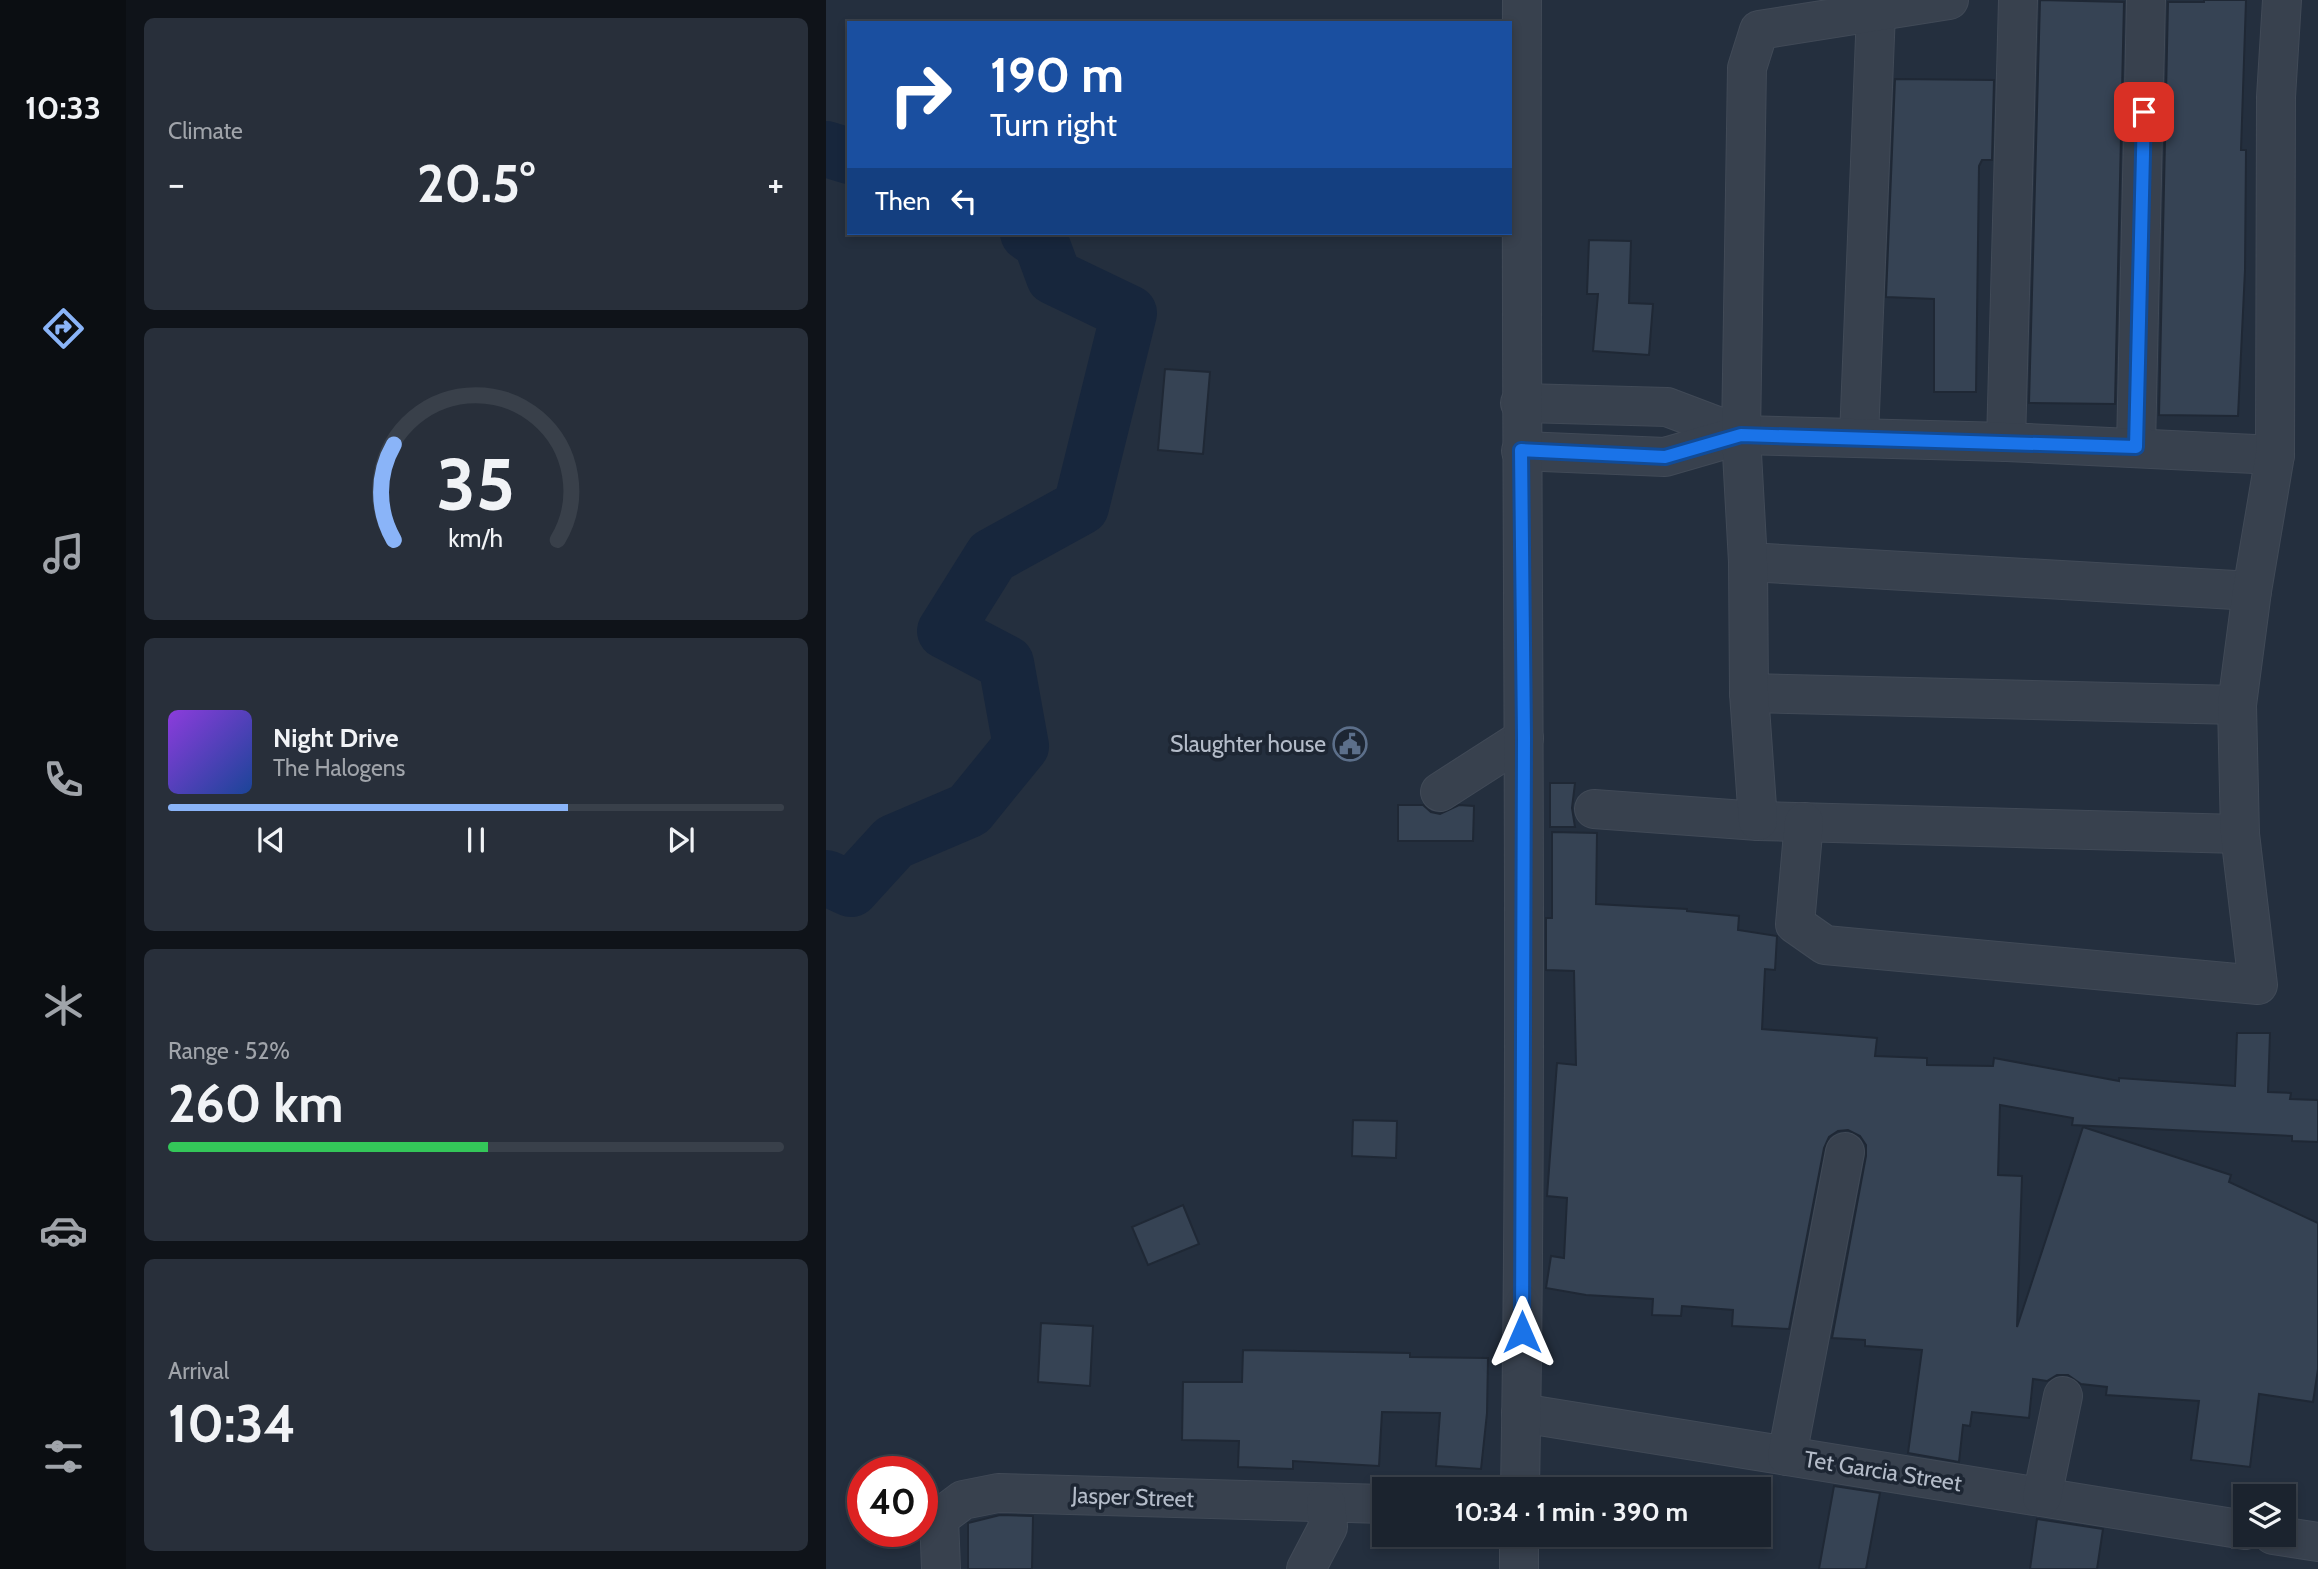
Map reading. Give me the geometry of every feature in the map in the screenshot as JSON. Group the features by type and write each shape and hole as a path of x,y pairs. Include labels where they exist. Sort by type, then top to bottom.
{"street":[{"path":"1520,1477 1524,738 1520,404 1522,0"},
{"path":"1758,821 1749,693 1748,562 1741,435 1747,68 1759,30 1949,0"},
{"path":"2006,442 2018,0"},
{"path":"2136,447 2146,0"},
{"path":"1804,822 1795,924 1825,945 2258,985 2240,834 2237,705 2252,591 2275,455 2276,97 2282,0"},
{"path":"1859,437 1876,12"},
{"path":"1520,404 1667,407 1741,435"},
{"path":"1521,450 1665,457 1741,435 2006,442 2275,455"},
{"path":"1748,562 2252,591"},
{"path":"1749,693 2237,705"},
{"path":"1440,792 1524,738"},
{"path":"1594,809 1758,821 2240,834"},
{"path":"1787,1456 1845,1152"},
{"path":"2042,1497 2063,1396"},
{"name":"Tet Garcia Street","path":"1521,1413 2233,1528"},
{"name":"Jasper Street","path":"941,1569 939,1518 963,1500 998,1493 1372,1504"},
{"path":"1306,1569 1328,1527 1326,1503"},
{"path":"2296,1539 2318,1542"},
{"path":"1520,1547 1520,1569"}],"building":[{"path":"2040,0 2124,2 2115,404 2029,403"},
{"path":"2246,0 2241,150 2246,150 2245,270 2238,416 2159,415 2168,2"},
{"path":"1895,79 1994,80 1992,160 1982,160 1979,166 1976,392 1934,392 1934,299 1886,297"},
{"path":"1589,240 1631,241 1629,303 1653,304 1649,355 1593,351 1598,294 1587,294"},
{"path":"1165,369 1210,372 1203,454 1158,450"},
{"path":"1550,783 1575,783 1572,808 1575,827 1550,827"},
{"path":"1398,805 1423,805 1431,812 1440,814 1459,805 1474,806 1473,841 1398,841"},
{"path":"1552,832 1597,833 1596,904 1687,909 1739,916 1738,930 1777,936 1775,970 1765,969 1762,1029 1877,1038 1875,1056 1927,1058 1927,1065 1993,1066 1994,1058 2119,1081 2119,1078 2235,1086 2237,1033 2270,1033 2268,1092 2291,1093 2290,1099 2318,1100 2318,1142 2292,1141 2292,1136 2072,1125 2073,1118 2000,1105 1998,1175 2022,1176 2017,1327 2083,1127 2231,1175 2229,1182 2318,1223 2318,1369 2313,1402 2259,1394 2250,1467 2191,1460 2199,1401 2106,1395 2107,1387 2081,1384 2068,1375 2057,1375 2047,1381 2033,1379 2029,1418 1972,1412 1970,1426 1963,1425 1959,1462 1908,1453 1922,1350 1865,1346 1865,1340 1832,1338 1866,1156 1866,1145 1860,1136 1848,1130 1838,1131 1829,1137 1824,1148 1789,1329 1732,1326 1733,1310 1682,1306 1681,1316 1652,1315 1653,1299 1586,1295 1546,1288 1551,1256 1564,1258 1567,1198 1547,1196 1557,1063 1576,1065 1574,971 1546,970 1546,918 1552,918"},
{"path":"1353,1120 1397,1121 1396,1158 1352,1156"},
{"path":"1183,1205 1199,1244 1148,1265 1132,1227"},
{"path":"1041,1323 1093,1326 1090,1386 1038,1382"},
{"path":"1243,1350 1410,1353 1410,1357 1488,1358 1487,1413 1481,1469 1436,1466 1440,1413 1382,1412 1379,1466 1293,1461 1293,1469 1238,1467 1239,1441 1182,1440 1183,1382 1242,1382"},
{"path":"1834,1486 1880,1493 1866,1569 1819,1569"},
{"path":"1000,1515 1033,1516 1032,1569 968,1569 968,1523"},
{"path":"2037,1519 2103,1529 2097,1569 2030,1569"}],"waterway":[{"path":"826,149 847,155"},
{"path":"826,878 851,889 894,842 969,810 1021,746 1006,663 945,631 992,556 1081,507 1129,313 1054,277 1041,242 1031,235"}],"place":[{"name":"Slaughter house","path":"1350,744"}],"route":[{"path":"1522,1332 1524,738 1521,450 1665,457 1741,435 2136,447 2144,112"}]}
